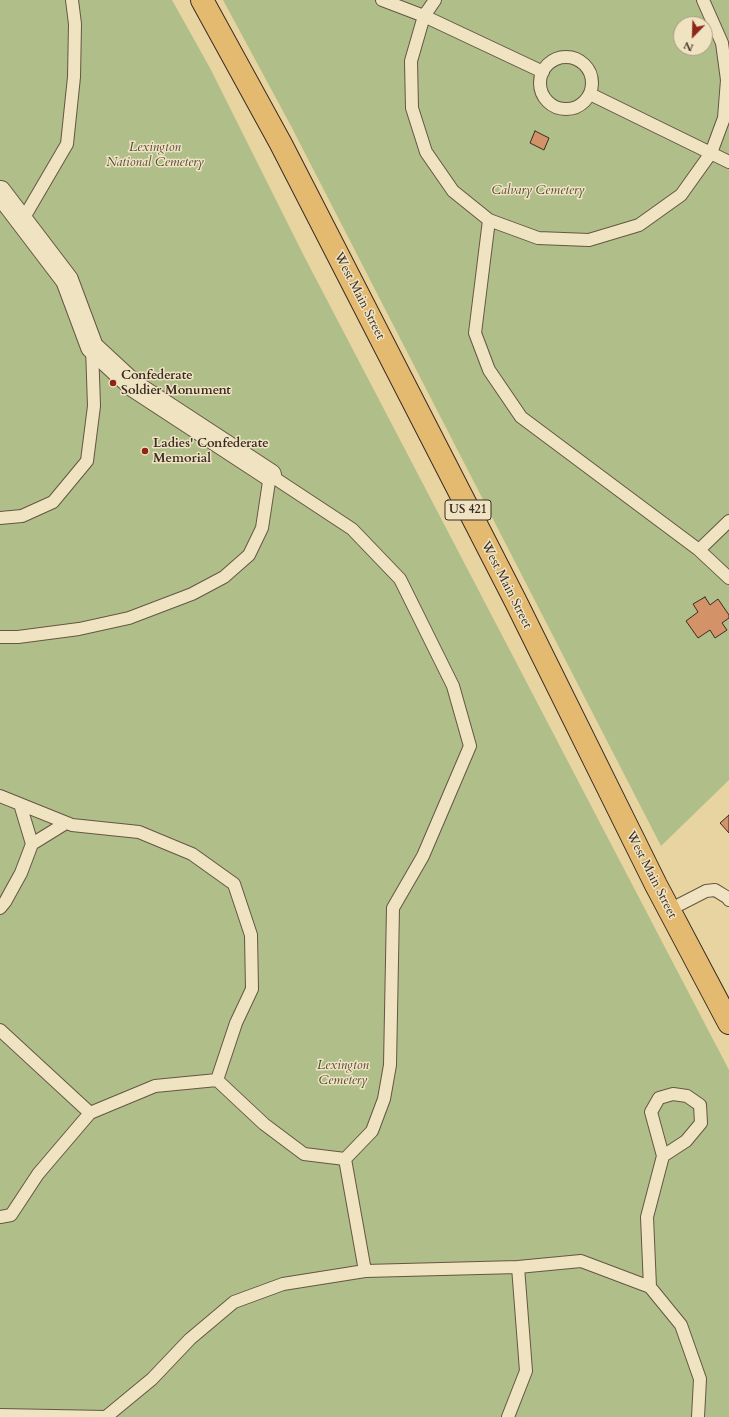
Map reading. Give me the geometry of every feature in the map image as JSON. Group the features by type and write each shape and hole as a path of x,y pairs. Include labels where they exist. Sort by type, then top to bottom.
{"main road":[{"name":"West Main Street","path":"202,0 281,144 516,602 669,910 729,1023"}],"street":[{"path":"0,192 67,280 92,347 134,386 270,475"}],"lane":[{"path":"22,221 67,144 74,77 75,24 72,0"},
{"path":"382,0 424,16 543,72"},
{"path":"435,0 424,16 411,61 412,108 426,152 453,191 489,220 538,238 589,240 639,225 681,195 711,153 724,118 727,80 726,43 703,0"},
{"path":"562,57 578,59 589,70 592,78 590,94 585,101 577,106 569,109 560,108 545,98 541,90 540,80 547,65 554,60 562,57"},
{"path":"590,94 729,162"},
{"path":"489,220 475,333 489,370 522,417 699,550 729,578"},
{"path":"0,518 22,516 53,502 88,461 94,406 92,347"},
{"path":"0,637 18,637 79,629 129,618 192,594 224,577 249,555 262,528 270,475 352,530 400,579 453,686 470,746 423,856 393,908 390,1065 384,1099 372,1131 345,1159"},
{"path":"699,550 729,521"},
{"path":"0,796 72,825 139,832 192,854 234,884 251,936 252,989 236,1023 217,1080"},
{"path":"0,908 5,902 21,873 32,844 20,804"},
{"path":"32,844 66,823"},
{"path":"669,910 706,891 715,890 729,900"},
{"path":"0,1030 90,1113"},
{"path":"0,1217 11,1215 38,1174 90,1113 155,1086 217,1080 264,1124 304,1154 345,1159"},
{"path":"650,1287 647,1217 663,1156 651,1112 659,1098 673,1094 687,1096 700,1105 701,1123 686,1141 663,1156"},
{"path":"345,1159 364,1271"},
{"path":"0,1415 106,1417 152,1379 190,1339 234,1302 283,1284 364,1271 518,1266 581,1261 650,1287 681,1325 700,1379 698,1417"},
{"path":"508,1417 526,1371 518,1266"}],"green space":[{"name":"Lexington Cemetery","path":"0,0 172,0 210,68 304,256 729,1070 729,1417 0,1417"},
{"name":"Calvary Cemetery","path":"223,0 729,0 729,780 661,846 291,126"}],"building":[{"path":"535,131 549,138 544,150 530,143"},
{"path":"705,597 710,605 718,599 729,615 729,618 722,623 727,630 715,638 710,630 698,638 686,621 698,612 693,604"},
{"path":"729,815 729,833 720,823"}],"place":[{"name":"Confederate Soldier Monument","path":"113,383"},
{"name":"Ladies' Confederate Memorial","path":"145,451"}],"park label":[{"name":"Lexington National Cemetery","path":"155,156"}]}
